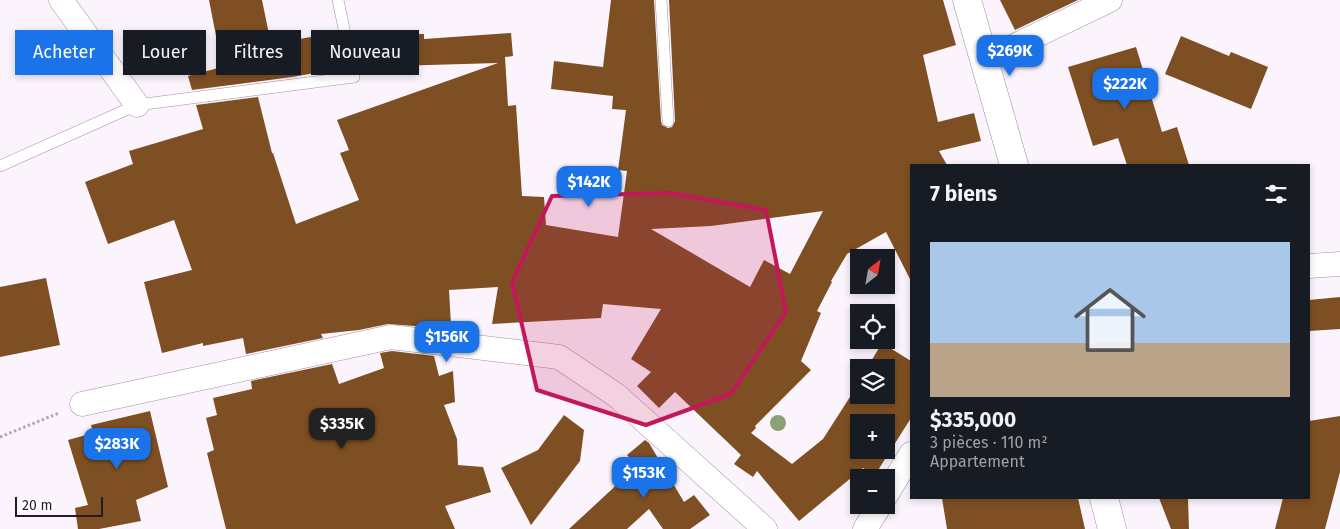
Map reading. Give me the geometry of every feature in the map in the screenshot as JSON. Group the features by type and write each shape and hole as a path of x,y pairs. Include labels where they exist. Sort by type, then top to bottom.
{"street":[{"path":"61,0 137,105"},
{"path":"967,0 1014,164"},
{"path":"983,60 1110,0"},
{"path":"1310,266 1340,264"},
{"path":"82,404 390,337 559,357 616,395 765,529"},
{"path":"895,480 910,456"},
{"path":"1104,499 1112,529"},
{"path":"866,529 875,514"}],"lane":[{"path":"0,166 137,105 354,77 338,0"},
{"path":"661,0 668,121"}],"path":[{"path":"0,437 82,404"}],"highlighted area":[{"path":"670,193 766,210 786,312 731,394 646,425 537,390 512,282 552,196"}],"building":[{"path":"209,0 262,0 268,30 216,30 216,36"},
{"path":"611,0 654,0 661,121 662,125 668,128 672,127 675,121 669,0 943,0 956,45 923,55 938,122 974,113 981,141 939,151 946,164 910,164 910,279 886,232 856,249 850,249 850,252 847,254 831,281 817,311 821,313 801,361 811,370 755,426 756,428 751,433 792,464 823,439 850,397 850,404 895,404 895,359 872,359 878,349 892,349 910,360 910,420 895,443 895,414 850,414 850,459 885,459 879,469 850,469 850,479 799,521 757,471 753,477 734,464 741,455 675,392 659,408 637,386 651,372 631,359 661,309 603,304 601,318 492,324 498,287 449,290 451,325 427,327 388,324 359,330 321,334 323,338 246,354 243,338 203,346 203,343 162,353 144,282 192,270 174,220 108,244 85,182 133,164 129,151 203,129 196,105 258,97 272,153 296,224 359,200 340,153 349,150 337,120 498,63 419,65 419,34 424,34 424,39 511,33 513,56 505,57 508,106 516,105 522,196 544,197 546,225 618,237 627,171 618,170 626,110 612,109 613,96 551,89 554,61 603,67","holes":["823,211 790,274 764,260 750,287 651,229 711,226"]},
{"path":"1000,0 1078,0 1015,30"},
{"path":"1181,36 1229,56 1231,52 1268,67 1251,109 1165,74"},
{"path":"311,37 311,74 192,90 188,76 206,75 206,71 216,69 216,75 301,75 301,39"},
{"path":"1136,47 1162,132 1177,127 1189,164 1127,164 1118,138 1093,146 1068,67"},
{"path":"46,278 60,345 0,357 0,287"},
{"path":"1340,297 1340,329 1310,331 1310,300"},
{"path":"392,351 434,356 439,376 453,371 455,402 444,405 457,439 458,465 483,467 491,492 445,506 455,529 226,529 207,453 214,450 206,418 217,415 213,398 252,389 251,381 332,364 339,384 384,368 380,353"},
{"path":"150,411 168,487 136,500 141,521 99,529 78,529 75,508 88,505 68,440 93,433 91,425"},
{"path":"564,415 584,430 580,461 531,525 501,468 538,450"},
{"path":"1340,416 1340,472 1325,529 1275,529 1283,499 1310,499 1310,421"},
{"path":"645,440 649,443 684,502 694,495 710,515 690,529 663,529 649,509 627,529 569,529 637,466 627,455"},
{"path":"942,499 1078,499 1085,529 947,529"},
{"path":"1159,499 1188,499 1189,529 1171,529"}]}
